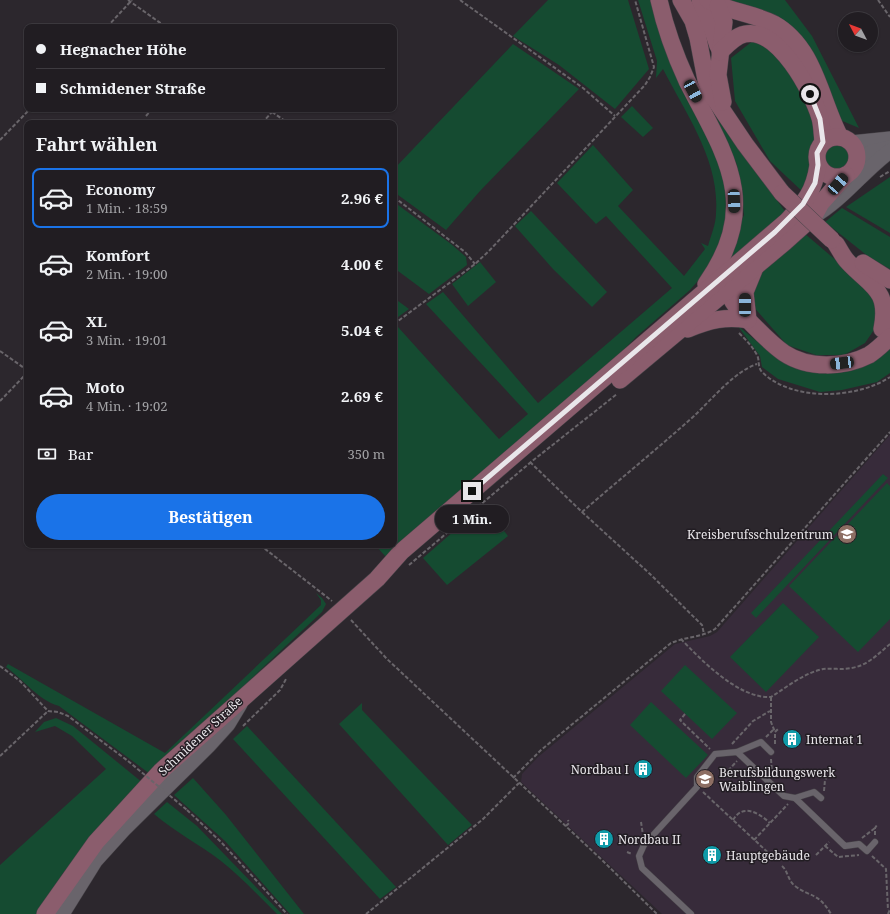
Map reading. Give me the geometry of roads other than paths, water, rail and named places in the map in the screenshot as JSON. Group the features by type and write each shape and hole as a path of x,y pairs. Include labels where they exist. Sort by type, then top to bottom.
{"main road":[{"path":"659,0 668,36 686,79 721,146 730,167 734,191 732,229 725,249 717,268 692,303"},
{"path":"681,0 693,21 698,38 702,65 712,95 782,193 834,242 890,280"},
{"path":"700,0 709,19 720,52"},
{"path":"713,3 724,22 718,75 721,95 729,119"},
{"path":"713,3 773,24 784,31 798,45 807,59 828,105 831,119 846,140 855,148 856,161 851,172 846,175 833,177 826,175 818,165 817,153 823,142 828,139 846,140"},
{"path":"720,52 731,41 744,34 760,34 786,54 810,94 820,119 823,142"},
{"name":"Schmidener Straße","path":"523,454 692,303 787,221 803,204 815,183 818,165"},
{"name":"Schmidener Straße","path":"45,914 67,881 115,821 161,771 246,694 345,614 401,552 676,334 755,269 814,216 821,203 846,175"},
{"path":"727,273 727,291 730,300 768,341 784,354 802,362 824,365 842,363 870,345 887,327 883,298 874,284 848,262 834,242"},
{"path":"748,320 745,292 755,269"},
{"name":"Schmidener Straße","path":"676,334 718,318 748,320"}],"street":[{"path":"846,140 890,138"},
{"path":"856,161 872,152 890,147"},
{"name":"Schmidener Straße","path":"814,216 830,206 874,164 890,151"},
{"path":"62,914 95,861 124,829 208,746 228,724 246,694"}],"lane":[{"path":"691,914 642,868 639,856 644,845 697,787 697,777 715,754 740,754 761,742 773,750"},
{"path":"740,754 784,796 795,798 814,792 823,797"},
{"path":"795,798 845,846 859,844 867,851 875,842"}],"place":[{"name":"Kreisberufsschulzentrum","path":"847,534"},
{"name":"Internat 1","path":"792,739"},
{"name":"Nordbau I","path":"643,769"},
{"name":"Berufsbildungswerk Waiblingen","path":"705,779"},
{"name":"Nordbau II","path":"604,839"},
{"name":"Hauptgebäude","path":"712,855"}]}
